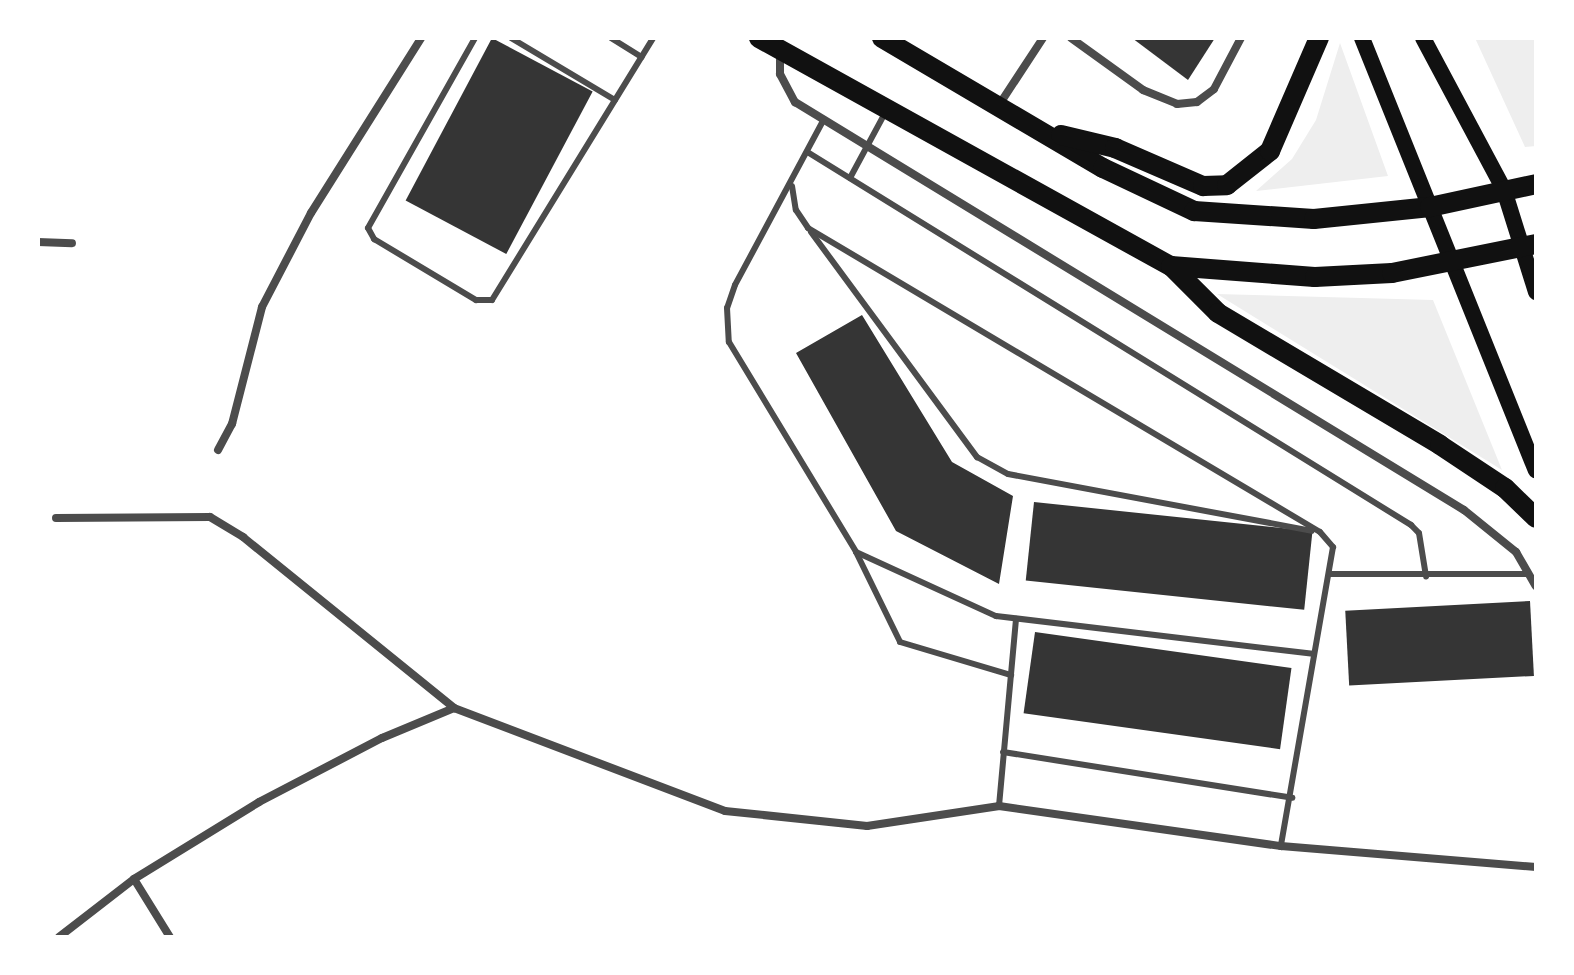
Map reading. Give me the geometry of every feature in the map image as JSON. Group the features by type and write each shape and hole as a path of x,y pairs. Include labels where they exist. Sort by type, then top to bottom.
{"main road":[{"path":"759,38 1171,266 1218,313 1440,445 1505,488 1536,518"},
{"path":"882,38 1103,168 1194,211 1314,219 1430,207 1536,184"},
{"path":"1042,131 1115,148 1203,186 1227,185 1270,151 1319,38"},
{"path":"1362,38 1455,262 1536,470"},
{"path":"1423,38 1504,190 1529,245 1536,292"},
{"path":"1171,266 1315,277 1455,262 1529,245"}],"street":[{"path":"218,450 232,424 262,307 311,213 421,38"},
{"path":"998,105 1043,38"},
{"path":"1071,38 1143,90 1177,104 1197,102 1214,89 1241,38"},
{"path":"780,51 780,74 795,102 1464,510 1516,552 1533,574 1536,586"},
{"path":"38,242 72,243"},
{"path":"56,518 210,517 243,537 454,708 725,811 867,826 999,806 1281,846 1536,867"},
{"path":"59,937 134,879 259,802 382,738 454,708"},
{"path":"134,879 170,937"}],"lane":[{"path":"475,38 368,228 374,239 476,300 492,300 504,286 653,38"},
{"path":"511,38 615,100"},
{"path":"611,38 641,57"},
{"path":"850,178 887,110"},
{"path":"824,119 792,186 735,285 727,308 729,342 856,552 900,642 1011,675"},
{"path":"809,153 1411,525 1419,533 1426,576"},
{"path":"792,186 796,210 808,228 977,457 1008,474 1320,532"},
{"path":"808,228 1320,532 1333,547 1313,654 1292,798 1281,846"},
{"path":"856,552 996,616 1313,654"},
{"path":"1330,574 1533,574"},
{"path":"999,806 1016,619"},
{"path":"1003,752 1292,798"}],"shaded area":[{"path":"1475,38 1536,39 1536,146 1525,147"},
{"path":"1340,43 1388,176 1256,191 1292,159 1316,120"},
{"path":"1217,294 1433,300 1502,470"}],"building":[{"path":"492,38 593,92 506,254 406,200"},
{"path":"1132,38 1215,38 1188,80"},
{"path":"862,315 952,462 1013,496 999,584 896,531 796,353"},
{"path":"1034,502 1312,531 1304,610 1026,581"},
{"path":"1530,601 1534,676 1349,686 1345,611"},
{"path":"1035,632 1291,668 1280,749 1024,713"}]}
